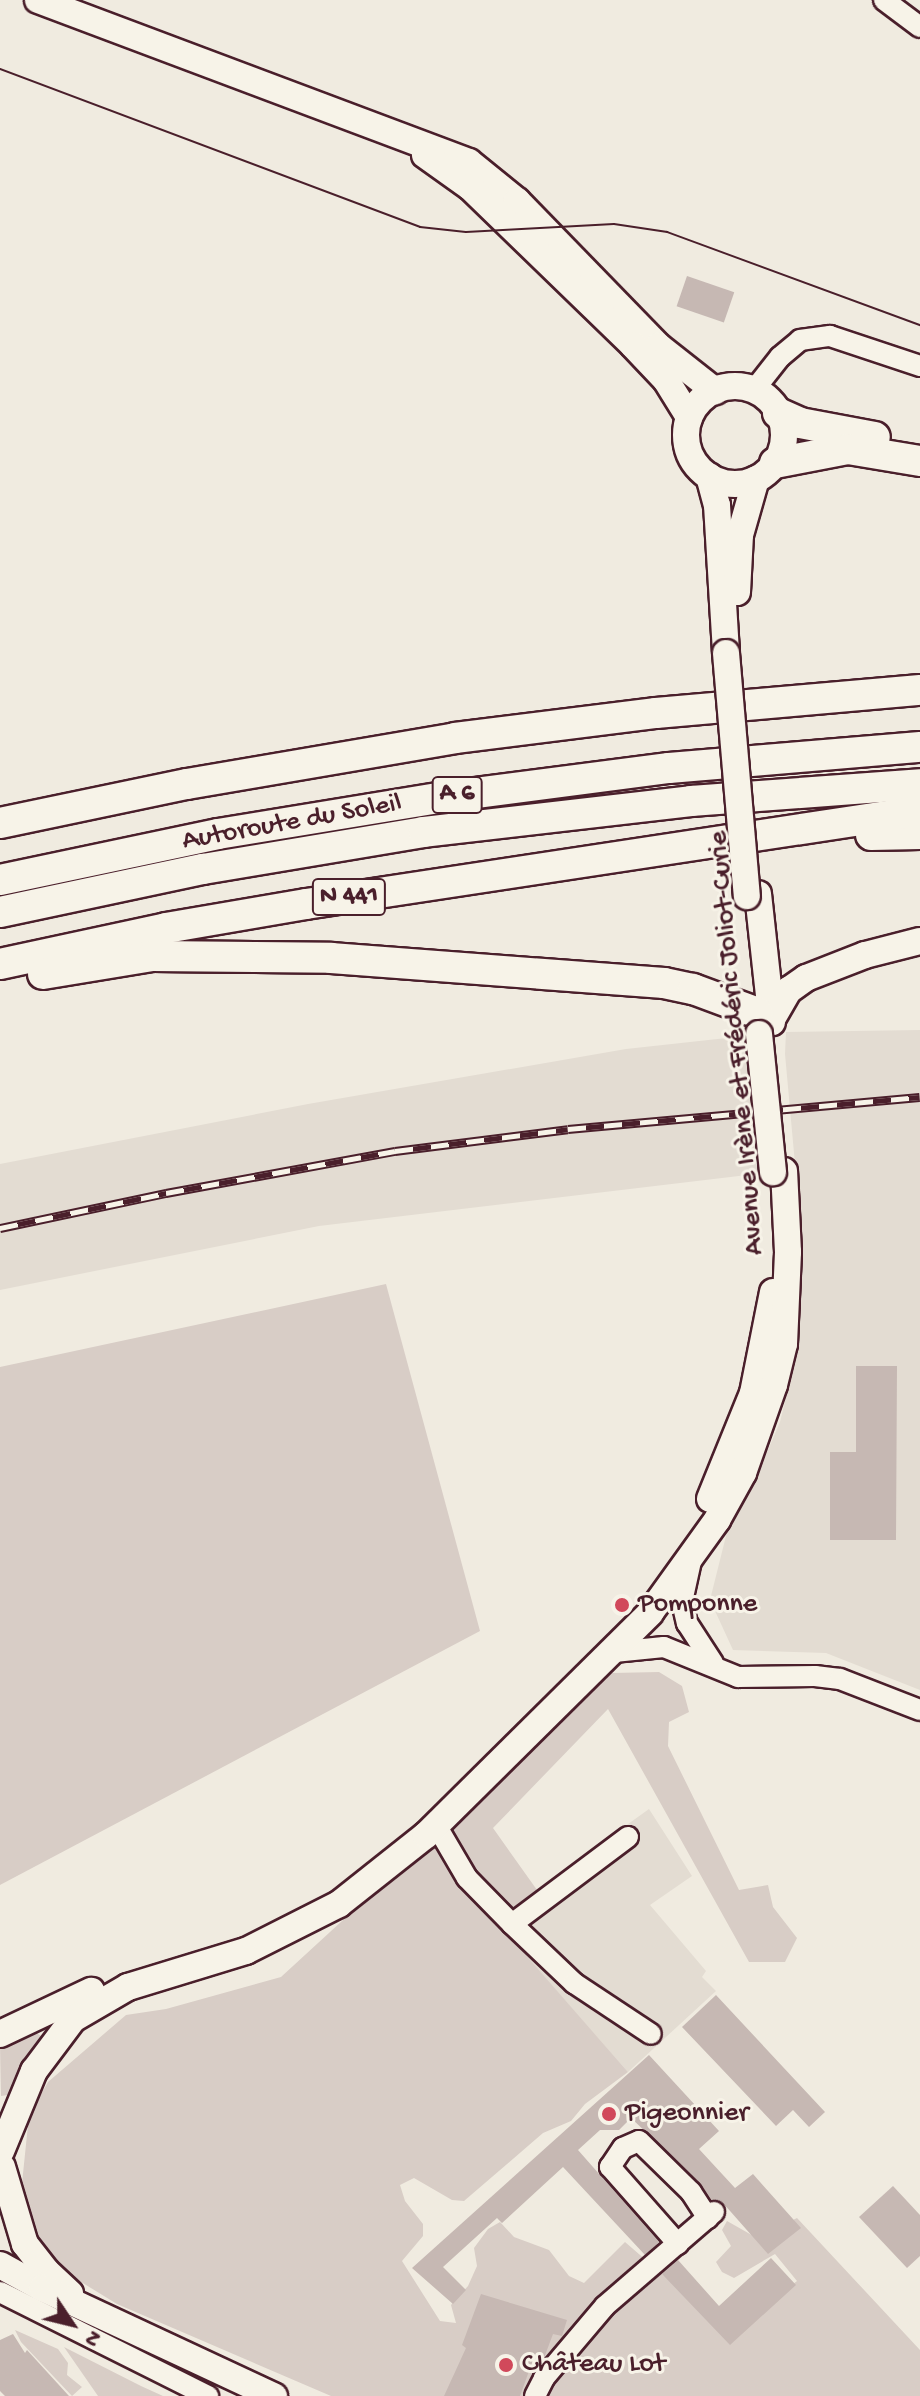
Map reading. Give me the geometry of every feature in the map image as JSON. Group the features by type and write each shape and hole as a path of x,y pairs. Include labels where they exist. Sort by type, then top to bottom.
{"highway":[{"path":"778,413 800,423 920,444"},
{"path":"766,471 848,449 920,461"},
{"path":"0,823 187,784 455,738 656,713 920,690"},
{"name":"Autoroute du Soleil","path":"0,880 218,834 445,797 669,768 920,747"},
{"name":"Autoroute du Soleil","path":"0,912 203,869 424,832 691,801 920,784"},
{"name":"N 441","path":"0,964 291,906 920,811"},
{"path":"701,845 920,834"},
{"path":"0,981 153,956 331,958 664,983 693,989 765,1025"}],"main road":[{"path":"38,0 403,139 440,148 481,171 517,201 658,346 715,391"},
{"path":"403,139 470,187 655,368 689,417"},
{"path":"727,387 754,390 778,413 783,438 766,471 732,484 709,476 691,456 686,443 689,417 704,397 715,391 727,387"},
{"name":"Avenue Irène et Frédéric Joliot-Curie","path":"732,652 740,535 766,471"},
{"name":"Avenue Irène et Frédéric Joliot-Curie","path":"1,2159 34,2071 73,2019 128,1987 246,1951 339,1904 436,1825 650,1613 691,1558 743,1473 784,1344 788,1252 732,652 717,505 709,476"},
{"path":"765,1025 789,990 806,978 865,955 920,941"},
{"name":"Avenue Irène et Frédéric Joliot-Curie","path":"0,2034 121,1977 251,1933 317,1903 367,1869 421,1821 614,1633 663,1573 704,1511 744,1421 760,1362 773,1294 779,1171"},
{"path":"1,2159 25,2244 46,2271 85,2307"},
{"path":"0,2265 274,2396"}],"street":[{"path":"884,0 920,27"},
{"path":"754,390 780,357 800,340 830,336 920,366"},
{"path":"691,1558 682,1602 687,1623 715,1667"},
{"path":"614,1652 664,1647 738,1677 815,1676 840,1679 920,1710"},
{"path":"436,1825 467,1878 512,1924 574,1983 651,2034"},
{"path":"512,1924 628,1837"},
{"path":"535,2396 544,2378 605,2306 678,2244 711,2215 639,2141 623,2148 610,2167 678,2244"},
{"path":"0,2292 208,2396"}],"shaded area":[{"path":"920,1030 920,1690 826,1653 733,1650 710,1600 728,1528 755,1480 780,1422 799,1343 803,1252 785,1054 786,1032"},
{"path":"745,1036 752,1059 765,1173 319,1226 0,1290 0,1164 308,1104 626,1049"},
{"path":"386,1284 480,1631 0,1885 0,1367"},
{"path":"659,1672 682,1686 689,1712 669,1722 668,1746 739,1890 768,1885 773,1907 797,1938 785,1962 749,1962 608,1709 493,1828 537,1890 495,1920 628,2072 585,2104 571,2121 543,2133 464,2201 452,2200 414,2178 400,2185 405,2201 423,2224 423,2236 402,2261 440,2321 456,2323 451,2305 468,2286 477,2266 474,2248 488,2229 500,2222 514,2237 549,2250 569,2276 584,2283 625,2242 698,2305 755,2313 797,2281 775,2254 734,2278 722,2272 716,2262 731,2246 722,2230 727,2221 757,2238 797,2218 920,2350 920,2396 331,2396 117,2304 73,2277 39,2246 20,2203 29,2115 48,2082 126,2015 166,2009 281,1977 612,1673"},
{"path":"649,1809 692,1876 650,1905 706,1971 702,1977 716,1991 628,2072 494,1920"},
{"path":"34,2031 41,2036 8,2095 1,2096 0,2046"},
{"path":"15,2330 58,2349 68,2363 67,2375 82,2387 72,2396 21,2342"},
{"path":"64,2347 141,2386 163,2396 98,2396"}],"building":[{"path":"687,276 734,292 724,323 677,306"},
{"path":"856,1366 897,1366 896,1540 830,1540 830,1452 856,1452"},
{"path":"716,1995 825,2112 809,2127 793,2110 776,2126 682,2027"},
{"path":"649,2055 719,2131 699,2149 735,2188 753,2174 801,2228 768,2254 723,2203 711,2199 700,2183 631,2118 619,2130 600,2130 578,2150 659,2242 645,2255 563,2167 502,2223 497,2218 443,2267 466,2290 453,2304 412,2268"},
{"path":"893,2186 920,2215 920,2256 907,2268 859,2217"},
{"path":"771,2258 796,2285 730,2345 662,2274 678,2260 719,2306"},
{"path":"481,2294 567,2320 562,2336 553,2334 544,2358 540,2362 533,2360 520,2396 444,2396 466,2348 462,2345"},
{"path":"13,2334 25,2353 27,2350 69,2396 5,2396 0,2391 0,2340"}],"tram line":[{"path":"0,69 420,227 466,232 614,224 667,232 920,325"}],"railway":[{"path":"0,1228 166,1193 395,1151 568,1129 920,1097"}],"place":[{"name":"Pomponne","path":"622,1605"},
{"name":"Pigeonnier","path":"609,2114"},
{"name":"Château Lot","path":"506,2365"}]}
